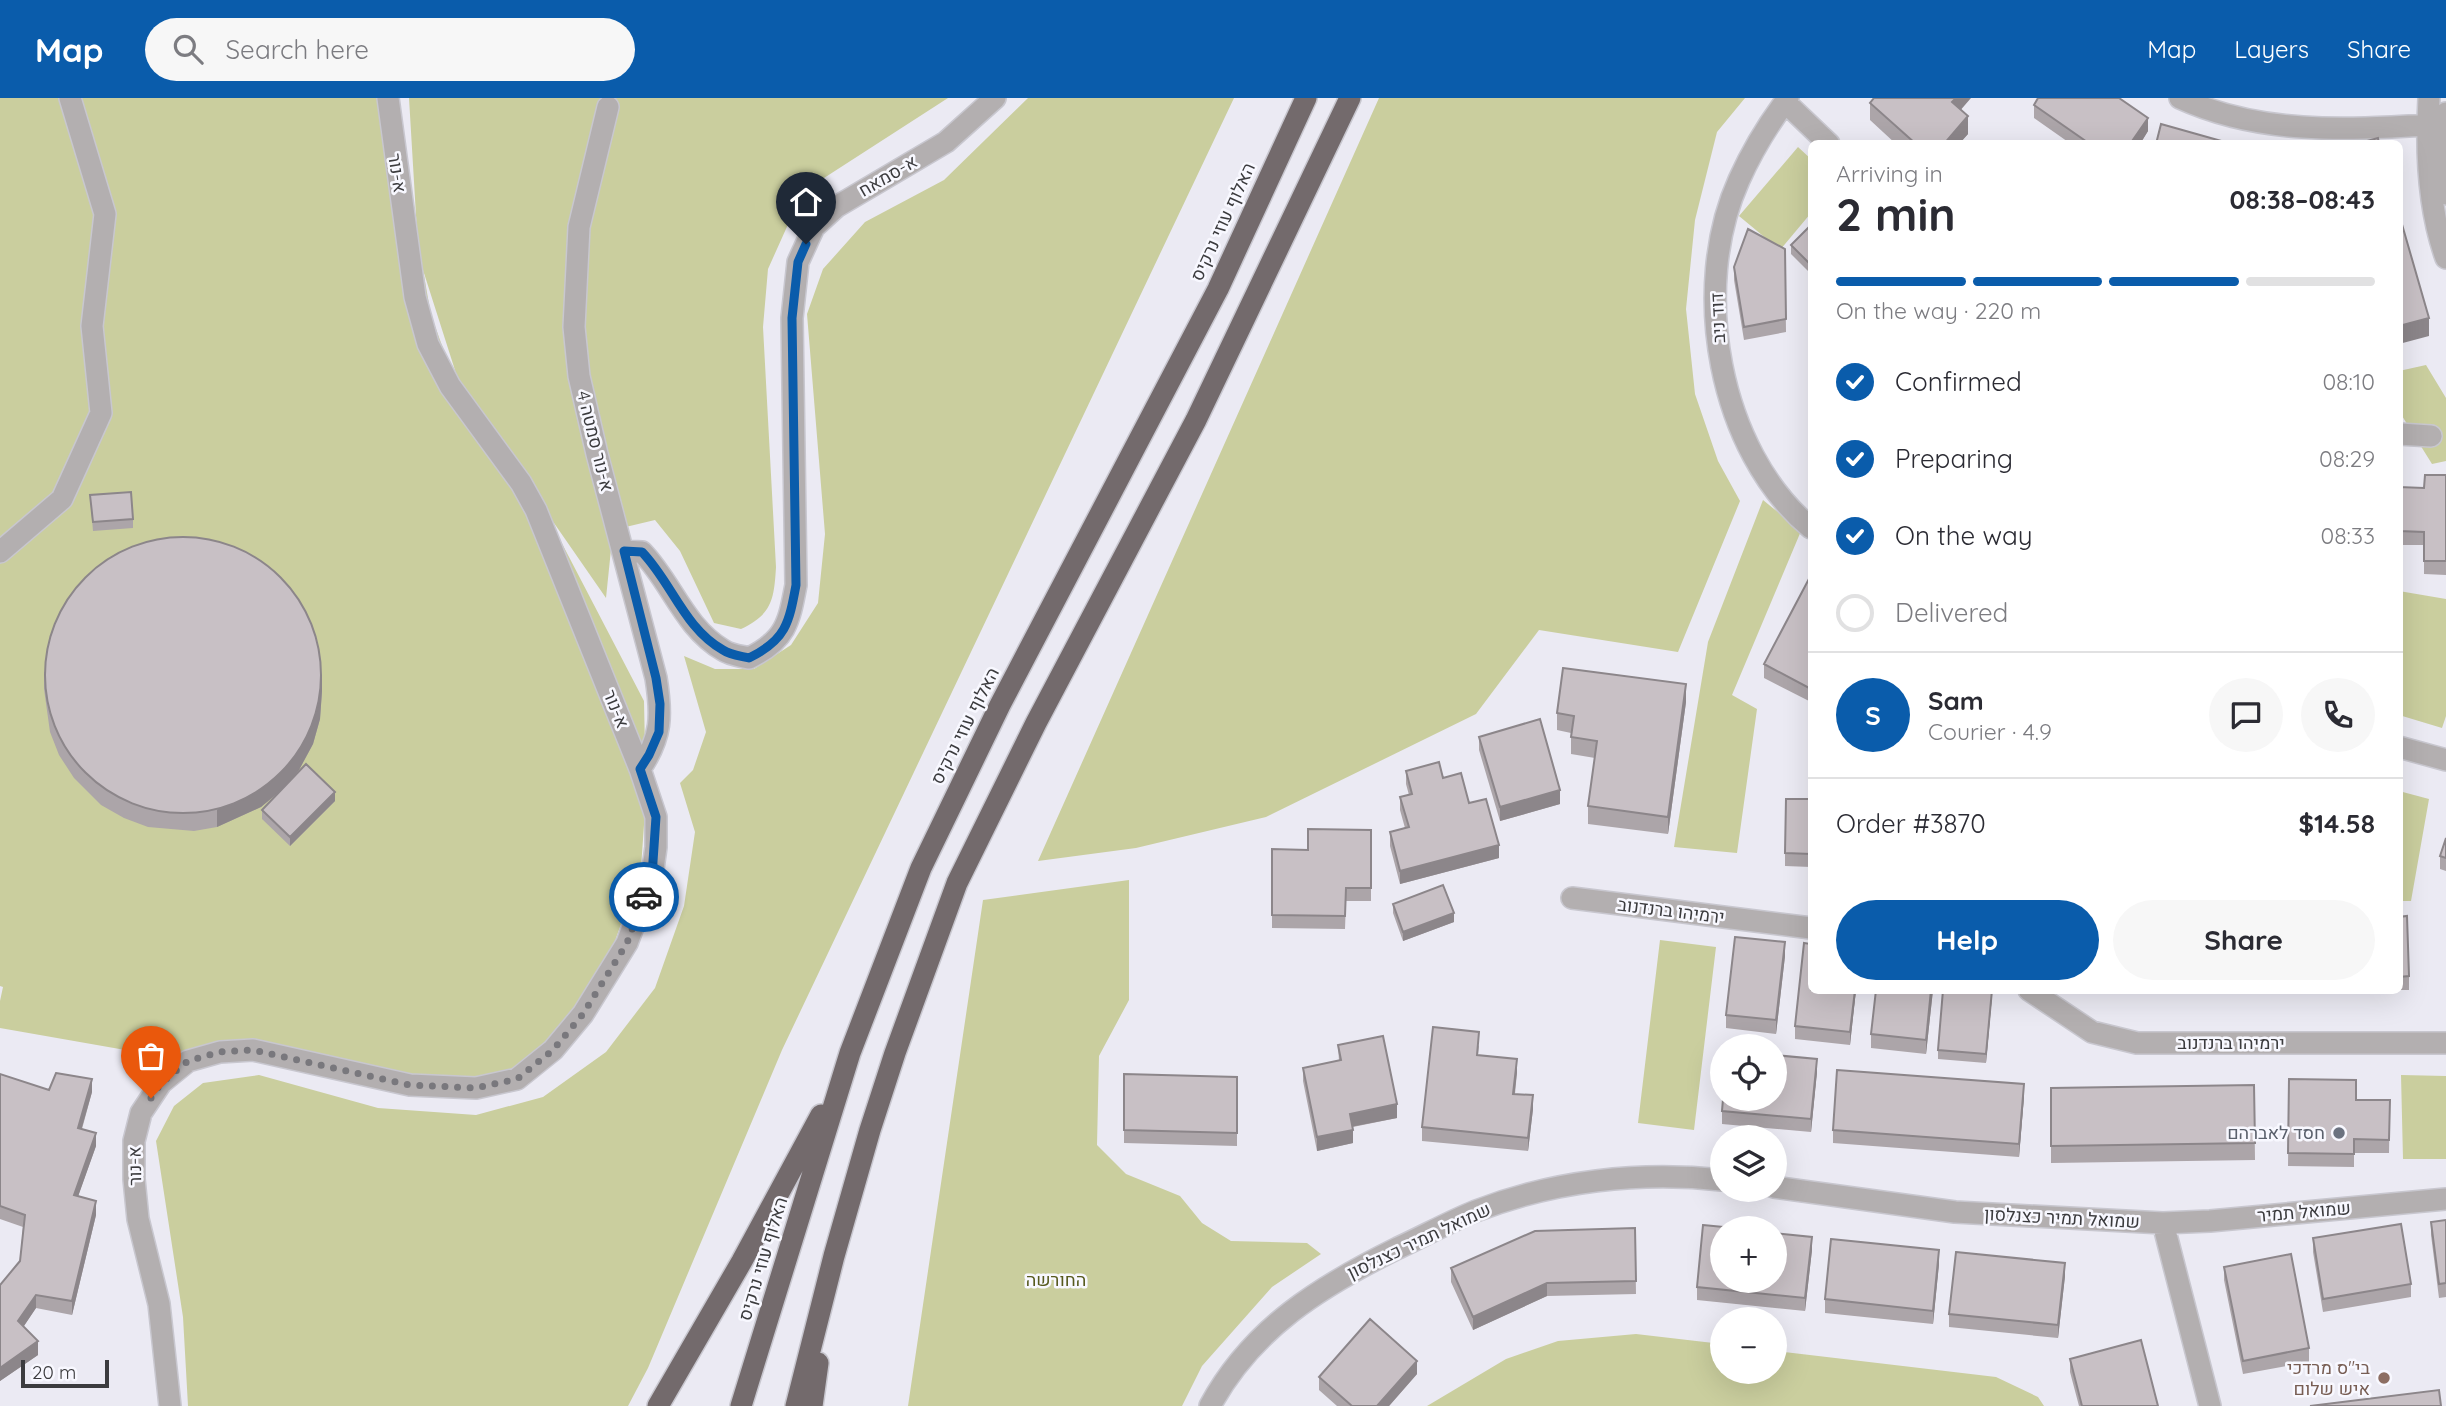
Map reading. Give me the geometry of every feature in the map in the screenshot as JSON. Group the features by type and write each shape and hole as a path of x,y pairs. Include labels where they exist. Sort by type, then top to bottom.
{"highway":[{"name":"האלוף עוזי נרקיס","path":"741,1406 850,1053 926,856 1000,705 1218,289 1306,98"},
{"path":"796,1406 834,1256 895,1053 957,883 1036,723 1196,420 1350,98"},
{"path":"658,1406 791,1173 850,1053"},
{"path":"812,1406 834,1256"}],"street":[{"path":"0,552 62,499 101,413 92,326 105,214 70,98"},
{"name":"א-נור","path":"170,1406 159,1304 138,1219 134,1179 134,1142 141,1113 161,1083 188,1061 220,1052 253,1050 410,1085 476,1088 517,1079 553,1050 583,1014 627,943 652,876 656,817 640,769 536,510 450,386 428,344 415,297 388,98"},
{"name":"א-סמאח","path":"624,551 642,552 658,568 680,607 700,634 725,652 749,658 767,649 789,623 796,585 792,318 798,262 814,227 836,207 946,142 995,98"},
{"path":"2180,98 2278,126 2357,129 2436,124"},
{"path":"2429,98 2436,124 2446,199"},
{"path":"1787,100 1825,140"},
{"name":"דוד ניב","path":"1787,100 1759,142 1738,181 1723,231 1716,275 1715,323 1722,369 1735,414 1754,456 1779,494 1808,525"},
{"name":"א-נור סמטה 4","path":"608,107 579,227 574,327 579,376 656,678 660,704 659,732 640,769"},
{"path":"2446,113 2436,124 2433,200 2446,258"},
{"path":"2403,434 2431,436"},
{"path":"2403,748 2446,761"},
{"name":"ירמיהו ברנדנוב","path":"1573,898 1808,929"},
{"name":"ירמיהו ברנדנוב","path":"2035,994 2092,1032 2137,1043 2446,1043"},
{"name":"שמואל תמיר כצנלסון","path":"1210,1406 1242,1357 1298,1306 1367,1263 1474,1212 1526,1194 1613,1179 1662,1176 1710,1179"},
{"name":"שמואל תמיר כצנלסון","path":"1787,1189 1955,1212 2167,1226 2210,1406"},
{"name":"שמואל תמיר","path":"2167,1226 2446,1199"}],"green space":[{"path":"0,98 393,98 417,232 409,98 948,98 824,178 790,220 768,269 763,327 776,567 769,605 759,618 741,629 714,623 680,551 655,520 613,530 606,598 461,389 423,270 431,315 457,387 556,532 644,701 646,796 641,868 610,955 553,1050 517,1079 426,1086 232,1051 188,1061 0,1028 3,987 0,986"},
{"path":"1028,98 1234,98 782,1050 648,1368 628,1406 188,1406 183,1317 156,1141 174,1106 203,1083 259,1075 378,1108 476,1115 543,1097 606,1052 655,988 684,906 695,832 680,783 693,770 706,732 684,656 715,669 754,669 791,645 818,603 825,534 807,314 823,269 865,222 944,180"},
{"path":"1379,98 1745,98 1717,132 1695,220 1686,309 1695,394 1718,461 1740,501 1678,652 1539,630 1476,714 1266,817 1136,848 1038,861"},
{"path":"1798,147 1808,156 1808,217 1780,250 1739,216"},
{"path":"2426,365 2446,398 2446,461 2432,464 2403,417 2403,370"},
{"path":"1763,500 1801,531 1732,695 1757,709 1737,853 1674,847 1708,642"},
{"path":"2403,592 2446,599 2446,716 2442,728 2403,716"},
{"path":"2403,792 2429,799 2411,901 2403,901"},
{"name":"החורשה","path":"1129,880 1129,1000 1099,1056 1097,1145 1126,1174 1180,1196 1202,1223 1231,1241 1307,1243 1321,1254 1272,1287 1202,1366 1182,1406 908,1406 983,900"},
{"path":"1660,940 1716,947 1694,1130 1638,1123"},
{"path":"2401,1075 2446,1076 2446,1159 2403,1159"},
{"path":"1636,1334 1710,1343 1710,1384 1787,1384 1787,1352 1996,1377 2038,1397 2044,1406 1427,1406 1506,1359 1558,1341"}],"building":[{"path":"1874,98 1956,98 1952,102 1968,116 1947,140 1912,140 1870,103"},
{"path":"2038,98 2119,98 2148,118 2133,140 2084,140 2034,105"},
{"path":"2161,124 2218,140 2157,140"},
{"path":"1808,228 1808,262 1791,245"},
{"path":"2403,228 2429,318 2403,325"},
{"path":"1748,229 1785,249 1786,319 1744,327 1734,267"},
{"path":"2425,475 2446,475 2446,561 2424,561 2424,532 2403,531 2403,487 2424,488"},
{"path":"131,492 133,519 93,522 90,495"},
{"path":"197,537 236,547 248,553 271,568 290,587 311,622 319,648 319,702 311,728 298,752 281,773 260,790 236,803 197,813 169,813 130,803 118,797 95,782 76,763 55,728 47,702 45,661 55,622 61,610 76,587 95,568 130,547 156,539"},
{"path":"1808,581 1808,687 1764,664"},
{"path":"1563,668 1686,684 1668,817 1588,806 1597,741 1571,737 1574,716 1557,713"},
{"path":"1540,719 1560,790 1500,807 1479,737"},
{"path":"1439,762 1443,778 1461,773 1469,803 1486,799 1499,845 1400,871 1390,832 1409,827 1400,797 1412,794 1406,771"},
{"path":"306,764 335,792 290,837 262,810"},
{"path":"1786,799 1808,799 1808,854 1785,853"},
{"path":"1308,829 1371,830 1371,888 1346,888 1345,916 1272,915 1272,849 1308,850"},
{"path":"2446,838 2446,858 2440,856"},
{"path":"1443,885 1454,913 1403,932 1393,904"},
{"path":"2403,916 2407,916 2409,976 2403,977"},
{"path":"1735,937 1785,942 1776,1020 1726,1015"},
{"path":"1804,943 1808,944 1808,994 1855,994 1850,1032 1795,1026"},
{"path":"1876,994 1931,994 1926,1040 1871,1034"},
{"path":"1943,994 1992,994 1986,1054 1938,1050"},
{"path":"1433,1027 1479,1032 1477,1055 1517,1059 1513,1094 1533,1095 1528,1138 1422,1127"},
{"path":"1383,1036 1397,1104 1350,1114 1353,1130 1317,1137 1303,1068 1341,1060 1338,1045"},
{"path":"1787,1056 1817,1059 1811,1119 1722,1111 1787,1111"},
{"path":"1837,1070 2024,1084 2019,1144 1833,1130"},
{"path":"56,1073 92,1079 78,1128 96,1133 74,1195 96,1201 72,1301 36,1295 18,1321 38,1341 0,1368 0,1285 20,1261 25,1215 0,1206 0,1074 49,1090"},
{"path":"1124,1074 1237,1077 1237,1133 1124,1130"},
{"name":"חסד לאברהם","path":"2289,1079 2356,1080 2356,1100 2390,1100 2389,1140 2354,1139 2354,1154 2288,1153"},
{"path":"2254,1085 2255,1143 2051,1146 2051,1088"},
{"path":"2446,1220 2446,1283 2439,1284 2431,1222"},
{"path":"2401,1224 2411,1284 2323,1299 2313,1238"},
{"path":"1703,1225 1710,1226 1710,1288 1697,1287"},
{"path":"1635,1228 1636,1281 1547,1283 1473,1317 1451,1268 1535,1231"},
{"path":"1787,1234 1812,1237 1805,1298 1756,1293 1787,1293"},
{"path":"1831,1239 1939,1250 1933,1311 1825,1299"},
{"path":"1956,1252 2065,1263 2058,1325 1949,1314"},
{"path":"2291,1254 2309,1348 2243,1361 2224,1267"},
{"path":"1370,1319 1417,1361 1377,1406 1352,1406 1319,1377"},
{"path":"2141,1340 2158,1406 2082,1406 2070,1359"},
{"path":"2439,1390 2441,1406 2310,1406"}],"way so far":[{"path":"151,1098 161,1083 188,1061 220,1052 253,1050 410,1085 476,1088 517,1079 553,1050 583,1014 627,943 644,897"}],"place":[{"name":"חסד לאברהם","path":"2339,1133"},
{"name":"בי\"ס מרדכי איש שלום","path":"2384,1378"}],"route":[{"path":"644,897 652,876 656,817 640,769 659,732 660,704 624,551 642,552 658,568 680,607 700,634 725,652 749,658 767,649 789,623 796,585 792,318 798,262 806,244"}]}
